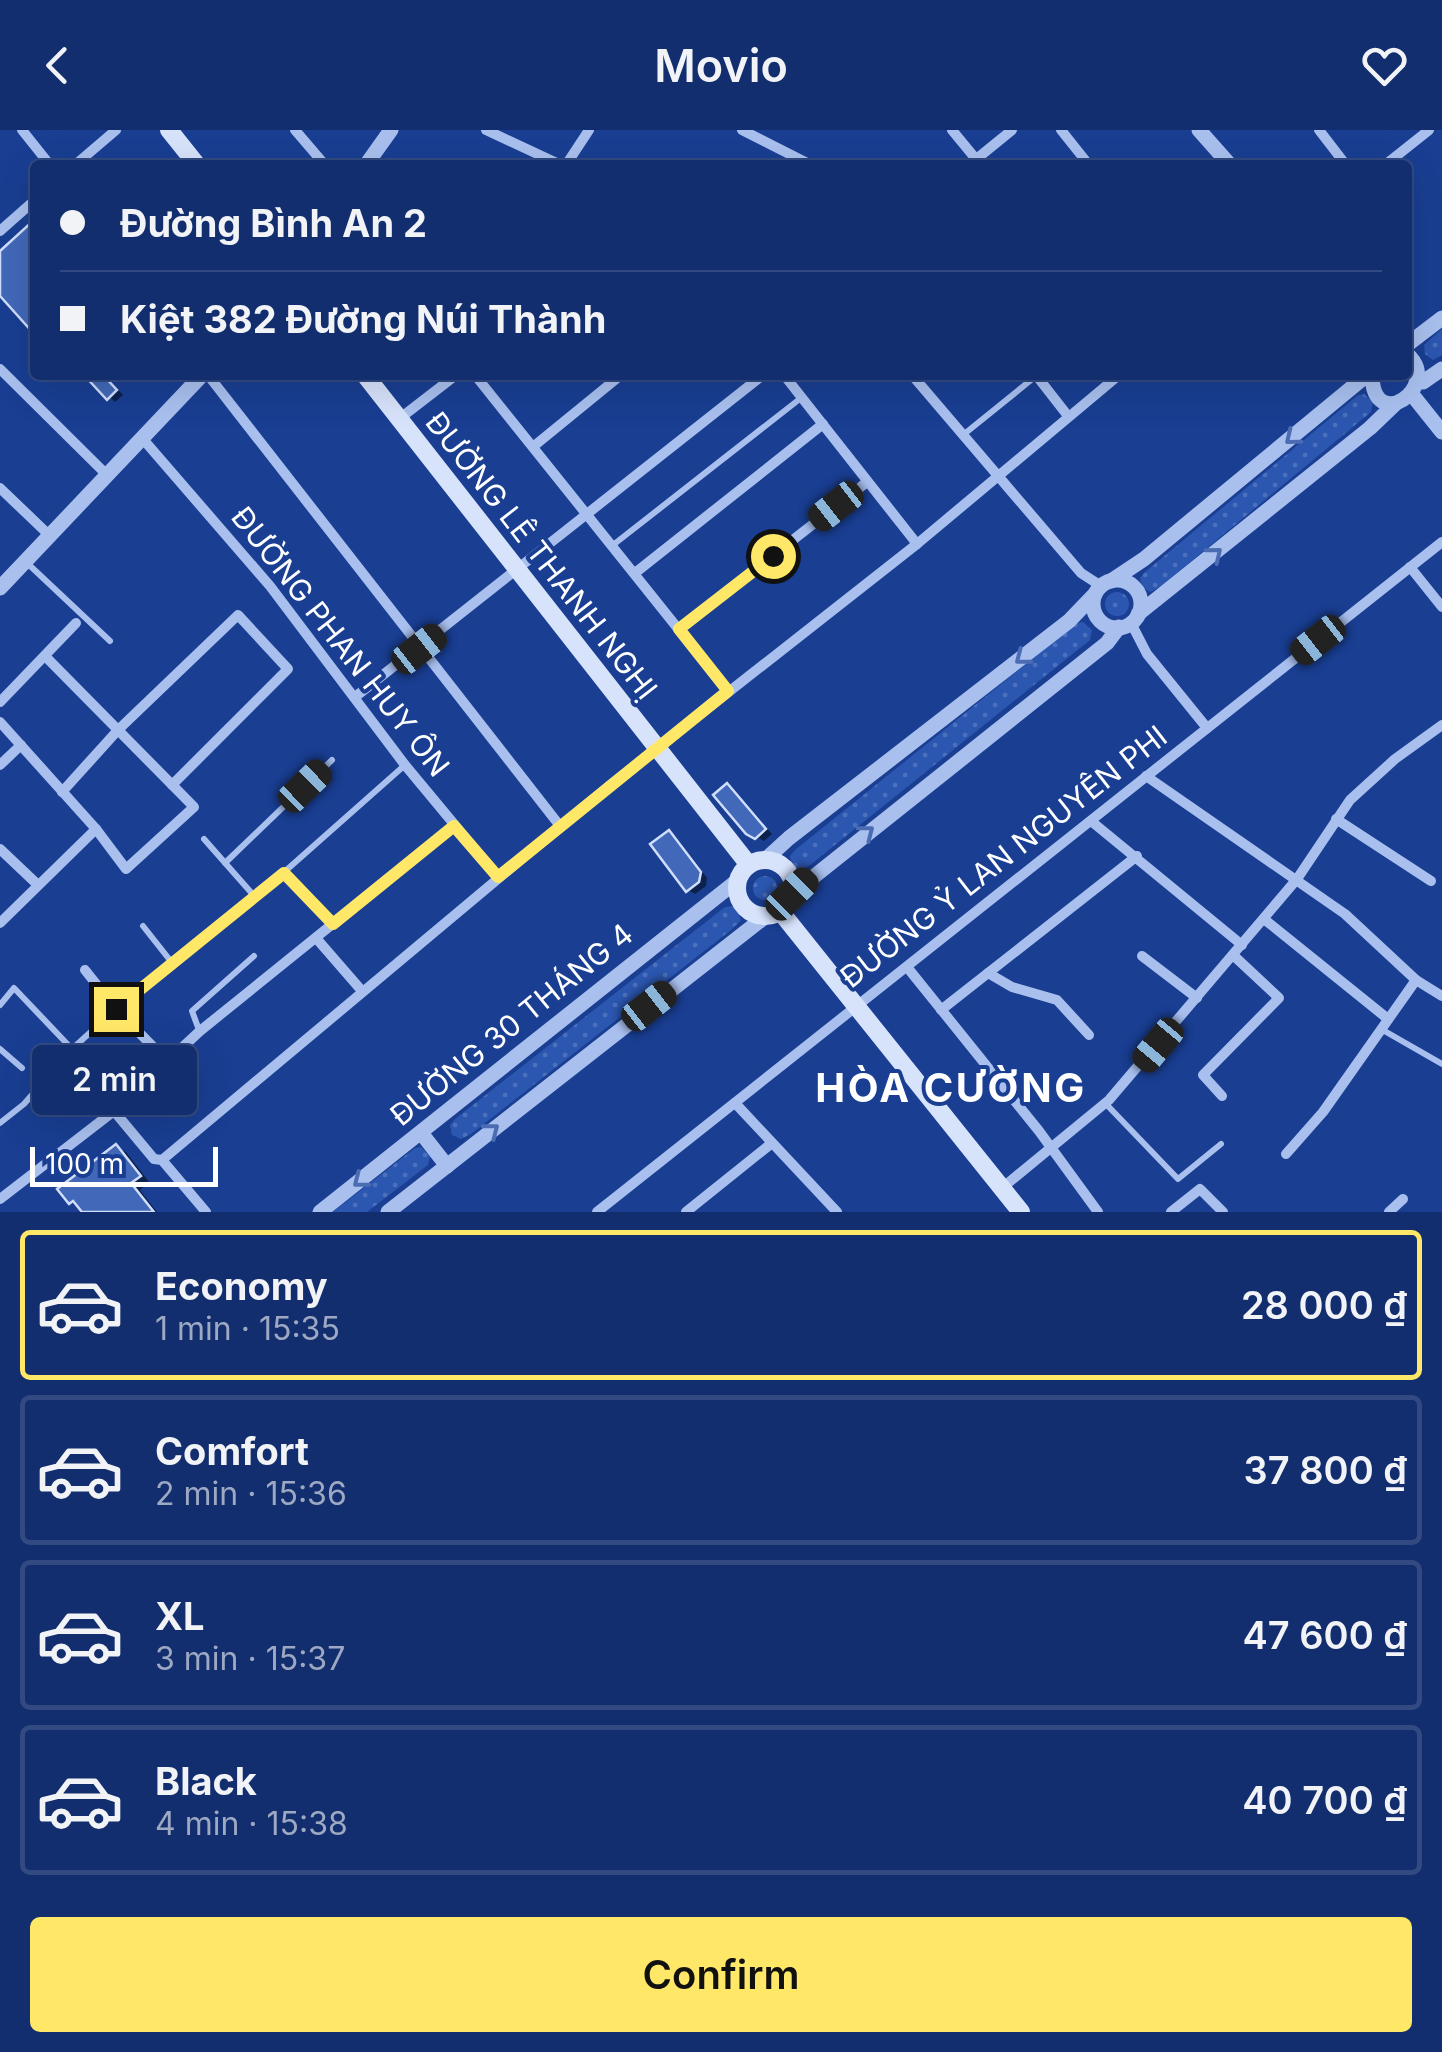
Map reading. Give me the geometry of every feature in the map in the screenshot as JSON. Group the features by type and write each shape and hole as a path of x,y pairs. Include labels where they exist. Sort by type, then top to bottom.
{"main road":[{"path":"168,130 192,160"},
{"name":"ĐƯỜNG LÊ THANH NGHỊ","path":"368,380 751,868"},
{"path":"773,914 792,894 787,871 774,861 751,868 740,902 752,912 773,914 857,1006 1020,1212"}],"street":[{"path":"22,130 46,160"},
{"path":"81,160 116,130"},
{"path":"295,130 321,160"},
{"path":"370,160 391,130"},
{"path":"486,130 553,160"},
{"path":"568,160 590,130"},
{"path":"742,130 801,160"},
{"path":"952,130 973,160"},
{"path":"978,160 1012,130"},
{"path":"1061,130 1084,160"},
{"path":"1199,130 1226,160"},
{"path":"1318,130 1342,160"},
{"path":"1390,160 1429,130"},
{"path":"0,231 30,204"},
{"path":"1412,341 1442,318"},
{"path":"1412,359 1420,366 1422,382"},
{"path":"792,894 1106,643 1395,404 1414,397 1422,382 1442,368"},
{"path":"0,370 107,475"},
{"path":"0,588 200,380"},
{"path":"209,380 560,826"},
{"path":"400,419 450,380"},
{"path":"480,380 728,691"},
{"path":"534,446 615,380"},
{"path":"355,697 756,380"},
{"path":"788,380 917,544"},
{"path":"916,380 1081,573 1102,587 1126,582 1138,591 1141,606 1129,621 1110,626 1098,617 1094,610 1102,587"},
{"path":"1040,380 1068,416"},
{"path":"162,1160 560,826 917,544 1113,380"},
{"name":"ĐƯỜNG 30 THÁNG 4","path":"320,1212 789,838 1069,621 1102,587 1144,559 1363,380"},
{"path":"1371,380 1380,398 1395,404"},
{"path":"1414,397 1442,432"},
{"path":"635,573 823,424"},
{"name":"ĐƯỜNG PHAN HUY ÔN","path":"142,438 270,586 405,765 498,877"},
{"path":"679,629 867,482"},
{"path":"3,496 49,535"},
{"name":"ĐƯỜNG Ỷ LAN NGUYÊN PHI","path":"598,1212 1442,542"},
{"path":"1410,567 1442,607"},
{"path":"62,792 118,730 238,614 288,669 172,785"},
{"path":"1129,621 1147,654 1207,728"},
{"path":"0,702 76,624"},
{"path":"0,722 96,829 126,869 194,807 45,656"},
{"path":"1002,1188 1105,1103 1297,880 1350,800 1395,759 1442,725"},
{"path":"0,764 21,746"},
{"path":"1146,776 1345,914 1416,980 1442,996"},
{"path":"1336,819 1430,880"},
{"path":"1091,820 1242,945"},
{"path":"0,1199 114,1111 200,1032 454,826"},
{"path":"0,923 96,829"},
{"path":"0,849 38,885"},
{"path":"941,1010 1137,856"},
{"path":"284,873 333,924"},
{"path":"388,1212 773,914"},
{"path":"1264,919 1384,1024"},
{"path":"316,938 362,991"},
{"path":"1142,956 1197,998"},
{"path":"1222,1096 1203,1075 1280,998 1233,956"},
{"path":"907,966 1098,1212"},
{"path":"85,970 116,1009 167,1061"},
{"path":"988,973 1012,987 1057,1000 1088,1035"},
{"path":"1286,1154 1324,1112 1416,980"},
{"path":"735,1103 837,1212"},
{"path":"114,1111 206,1212"},
{"path":"422,1134 447,1166"},
{"path":"686,1212 772,1143"},
{"path":"1171,1212 1200,1189 1224,1212"},
{"path":"1389,1212 1403,1199"}],"lane":[{"path":"963,435 1030,380"},
{"path":"612,545 802,397"},
{"path":"26,561 110,641"},
{"path":"225,863 332,760"},
{"path":"0,1123 24,1104 72,1049 116,1009 256,898 405,765"},
{"path":"204,839 256,898"},
{"path":"143,926 173,964"},
{"path":"200,1032 192,1011 254,956"},
{"path":"0,1005 14,988 72,1049"},
{"path":"1384,1024 1442,1064"},
{"path":"0,1062 3,1052 22,1068"},
{"path":"1105,1103 1178,1179 1221,1144"}],"shaded area":[{"path":"1442,329 1442,355 1433,360 1425,354 1424,345"},
{"path":"1364,394 1373,402 1371,412 1160,587 1150,592 1142,587 1140,578 1145,572 1358,395"},
{"path":"1117,592 1126,595 1126,613 1117,616 1108,613 1105,604 1108,595"},
{"path":"1083,622 1092,630 1090,640 810,865 801,870 792,866 790,856 795,850"},
{"path":"765,876 774,879 774,897 765,900 756,897 753,888 756,879"},
{"path":"732,906 741,920 731,930 471,1134 461,1139 452,1135 450,1125 455,1119 725,907"},
{"path":"421,1147 430,1156 428,1165 367,1212 333,1212 415,1148"}],"building":[{"path":"30,224 30,329 0,296 0,251"},
{"path":"89,380 108,380 117,390 107,400"},
{"path":"727,783 766,829 755,839 746,834 713,795"},
{"path":"669,830 701,872 699,882 686,892 650,844"},
{"path":"116,1144 141,1176 131,1183 154,1212 82,1212 57,1189"}],"district":[{"name":"HÒA CƯỜNG","path":"951,1088"}],"route":[{"path":"116,1009 284,873 333,924 454,826 498,877 728,691 679,629 773,556"}]}
